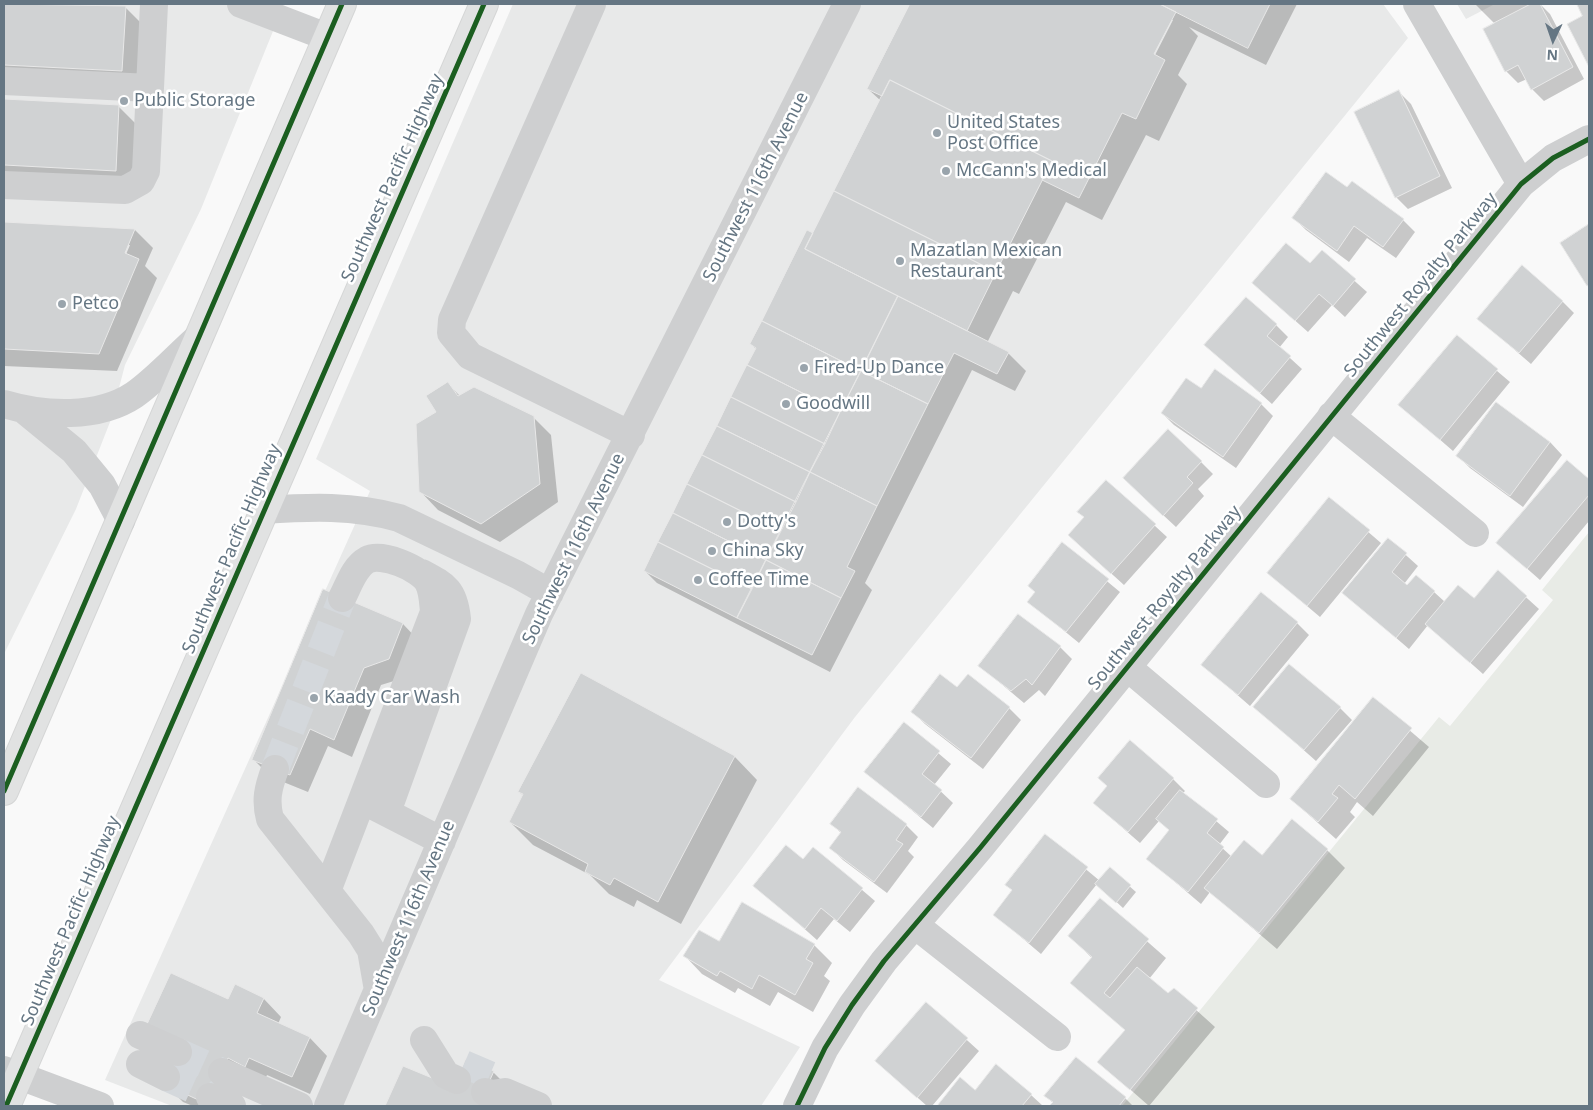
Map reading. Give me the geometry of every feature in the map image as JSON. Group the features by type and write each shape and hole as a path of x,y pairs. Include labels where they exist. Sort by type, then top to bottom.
{"highway":[{"path":"4,791 342,4"},
{"name":"Southwest Pacific Highway","path":"6,1106 11,1072 263,510 484,4"}],"street":[{"path":"4,185 125,190 141,180 146,170 154,4"},
{"path":"240,4 327,37"},
{"path":"592,4 452,320 451,333 470,356 631,435"},
{"name":"Southwest 116th Avenue","path":"328,1106 550,593 847,4"},
{"path":"1417,4 1521,184"},
{"path":"4,82 150,88"},
{"name":"Southwest Royalty Parkway","path":"797,1106 825,1048 852,1004 884,961 1127,667 1521,184 1553,158 1589,139"},
{"path":"14,407 62,413 100,409 134,395 200,336"},
{"path":"14,407 74,451 102,484 121,521"},
{"path":"1331,416 1475,533"},
{"path":"263,510 320,507 355,508 399,518 518,575 550,593"},
{"path":"342,598 356,571 365,561 374,556 389,559 420,572 446,587 462,593 468,599 474,612 472,624 394,816"},
{"path":"327,891 434,612 433,595 428,581 420,572"},
{"path":"1127,667 1266,784"},
{"path":"275,769 267,791 266,806 270,819 327,891 370,950 378,990"},
{"path":"362,800 442,841"},
{"path":"915,925 1057,1038"},
{"path":"140,1036 178,1052"},
{"path":"430,1050 446,1075 461,1072"},
{"path":"140,1064 166,1077"},
{"path":"11,1072 100,1106"},
{"path":"222,1072 299,1106"},
{"path":"494,1086 538,1106"}],"shaded area":[{"path":"4,4 284,4 201,209 125,365 110,422 76,509 4,654"},
{"path":"513,4 1383,4 1408,38 855,717 659,980 800,1047 761,1106 172,1106 105,1080 370,491 316,459"},
{"path":"1457,4 1495,4 1466,19"},
{"path":"1589,532 1589,1106 1122,1106 1439,717 1450,726 1553,600 1542,590"}],"building":[{"path":"4,4 126,6 122,71 4,65"},
{"path":"910,4 1160,4 1176,12 1154,54 1165,60 1136,119 1122,113 1079,198 1042,180 1052,161 890,80 882,96 867,89"},
{"path":"1160,4 1270,4 1248,48"},
{"path":"1531,4 1540,4 1573,67 1531,90 1518,65 1505,72 1483,29"},
{"path":"1577,4 1589,4 1589,67 1567,24 1582,16"},
{"name":"McCann's Medical","path":"890,80 1052,161 996,272 834,191"},
{"path":"1399,90 1440,176 1395,198 1354,112"},
{"path":"4,99 119,105 116,171 4,165"},
{"path":"1326,172 1347,187 1352,181 1404,219 1383,247 1354,226 1337,251 1292,218"},
{"name":"Mazatlan Mexican Restaurant","path":"834,191 996,272 967,331 805,249"},
{"name":"Petco","path":"4,222 135,229 125,253 139,259 99,354 4,349"},
{"path":"1589,224 1589,285 1587,286 1560,243"},
{"path":"807,230 813,233 805,249 898,296 861,371 762,321"},
{"path":"1286,243 1310,263 1322,250 1356,279 1333,306 1319,294 1295,321 1252,283"},
{"path":"1522,265 1563,301 1519,353 1477,319"},
{"path":"898,296 1009,352 997,374 954,353 928,404 861,371"},
{"path":"1246,297 1277,324 1267,336 1291,356 1260,393 1204,345"},
{"name":"Fired-Up Dance","path":"762,321 861,371 840,412 747,365 756,348 750,344"},
{"path":"1457,335 1498,369 1440,440 1398,405"},
{"name":"Goodwill","path":"747,365 840,412 825,444 731,397"},
{"path":"1215,369 1262,403 1223,457 1161,413 1186,378 1201,388"},
{"path":"861,371 928,404 877,506 810,472"},
{"path":"448,382 458,396 474,387 534,416 540,484 481,524 419,492 416,424 436,412 426,396"},
{"path":"731,397 825,444 810,472 717,426"},
{"path":"1496,402 1550,442 1510,496 1456,456"},
{"path":"717,426 810,472 796,502 702,455"},
{"path":"1168,429 1202,461 1187,477 1193,483 1163,516 1123,478"},
{"path":"702,455 796,502 781,531 687,484"},
{"path":"1567,460 1589,479 1589,495 1527,569 1496,543"},
{"path":"810,472 877,506 847,567 855,571 841,598 766,560"},
{"path":"1106,480 1156,524 1111,574 1068,535 1084,517 1077,512"},
{"name":"Dotty's","path":"687,484 781,531 766,560 673,513"},
{"path":"1329,497 1370,530 1307,606 1267,573"},
{"name":"China Sky","path":"673,513 766,560 752,589 658,542"},
{"path":"1388,538 1407,553 1392,572 1407,585 1416,575 1435,591 1396,638 1342,593"},
{"name":"Coffee Time","path":"658,542 752,589 737,618 644,571"},
{"path":"1062,542 1109,579 1066,632 1027,602 1035,592 1028,586"},
{"path":"766,560 841,598 812,655 737,618"},
{"path":"1498,570 1527,596 1470,663 1425,624 1458,585 1474,598"},
{"name":"Kaady Car Wash","path":"323,589 403,623 389,659 364,668 334,740 310,729 290,775 252,760"},
{"path":"1261,592 1298,622 1238,695 1201,665"},
{"path":"1018,614 1061,646 1032,685 1026,679 1011,691 978,666"},
{"path":"1289,664 1341,707 1304,750 1253,707"},
{"path":"581,673 735,756 658,902 614,878 610,885 585,872 588,864 509,822 523,794 518,792"},
{"path":"940,674 957,687 968,674 1010,707 971,758 911,712"},
{"path":"1373,697 1412,728 1355,799 1339,785 1332,794 1338,798 1318,822 1290,799"},
{"path":"904,722 940,751 922,774 942,790 921,817 864,772"},
{"path":"1130,740 1174,778 1128,832 1093,803 1107,786 1098,778"},
{"path":"858,787 907,824 896,840 903,844 874,882 829,848 841,832 830,824"},
{"path":"1180,790 1218,819 1207,833 1224,847 1188,892 1146,859 1169,830 1156,819"},
{"path":"1292,819 1328,849 1259,933 1204,888 1244,840 1262,855"},
{"path":"1045,834 1088,867 1029,943 993,915 1012,890 1005,885"},
{"path":"786,845 803,859 813,847 863,888 837,921 821,908 805,929 753,886"},
{"path":"1110,867 1131,885 1116,903 1095,884"},
{"path":"1100,898 1149,939 1104,993 1110,998 1137,967 1168,993 1174,988 1198,1008 1130,1090 1097,1062 1125,1030 1070,983 1092,957 1068,936"},
{"path":"742,902 815,944 806,959 813,963 795,995 759,975 752,989 720,971 717,976 683,956 699,930 719,941"},
{"path":"171,973 228,999 235,984 264,998 257,1013 310,1037 292,1077 249,1058 245,1067 228,1058 207,1104 164,1084 182,1044 146,1027"},
{"path":"926,1002 968,1038 917,1098 875,1061"},
{"path":"1076,1057 1126,1097 1119,1106 1049,1106 1053,1102 1044,1096"},
{"path":"466,1059 494,1071 482,1098 502,1106 385,1106 403,1066 454,1087"},
{"path":"996,1064 1032,1094 1022,1106 937,1106 960,1077 975,1090"}],"tunnel":[{"path":"275,769 342,598"},
{"path":"178,1052 222,1072"},
{"path":"464,1064 492,1076"},
{"path":"166,1077 210,1097"}],"cycle path":[{"path":"4,791 342,4"},
{"path":"6,1106 484,4"},
{"path":"797,1106 825,1048 852,1005 884,961 980,848 1521,184 1553,158 1589,139"}],"place":[{"name":"Public Storage","path":"124,101"},
{"name":"United States Post Office","path":"937,133"},
{"name":"McCann's Medical","path":"946,171"},
{"name":"Mazatlan Mexican Restaurant","path":"900,261"},
{"name":"Petco","path":"62,304"},
{"name":"Fired-Up Dance","path":"804,368"},
{"name":"Goodwill","path":"786,404"},
{"name":"Dotty's","path":"727,522"},
{"name":"China Sky","path":"712,551"},
{"name":"Coffee Time","path":"698,580"},
{"name":"Kaady Car Wash","path":"314,698"}]}
